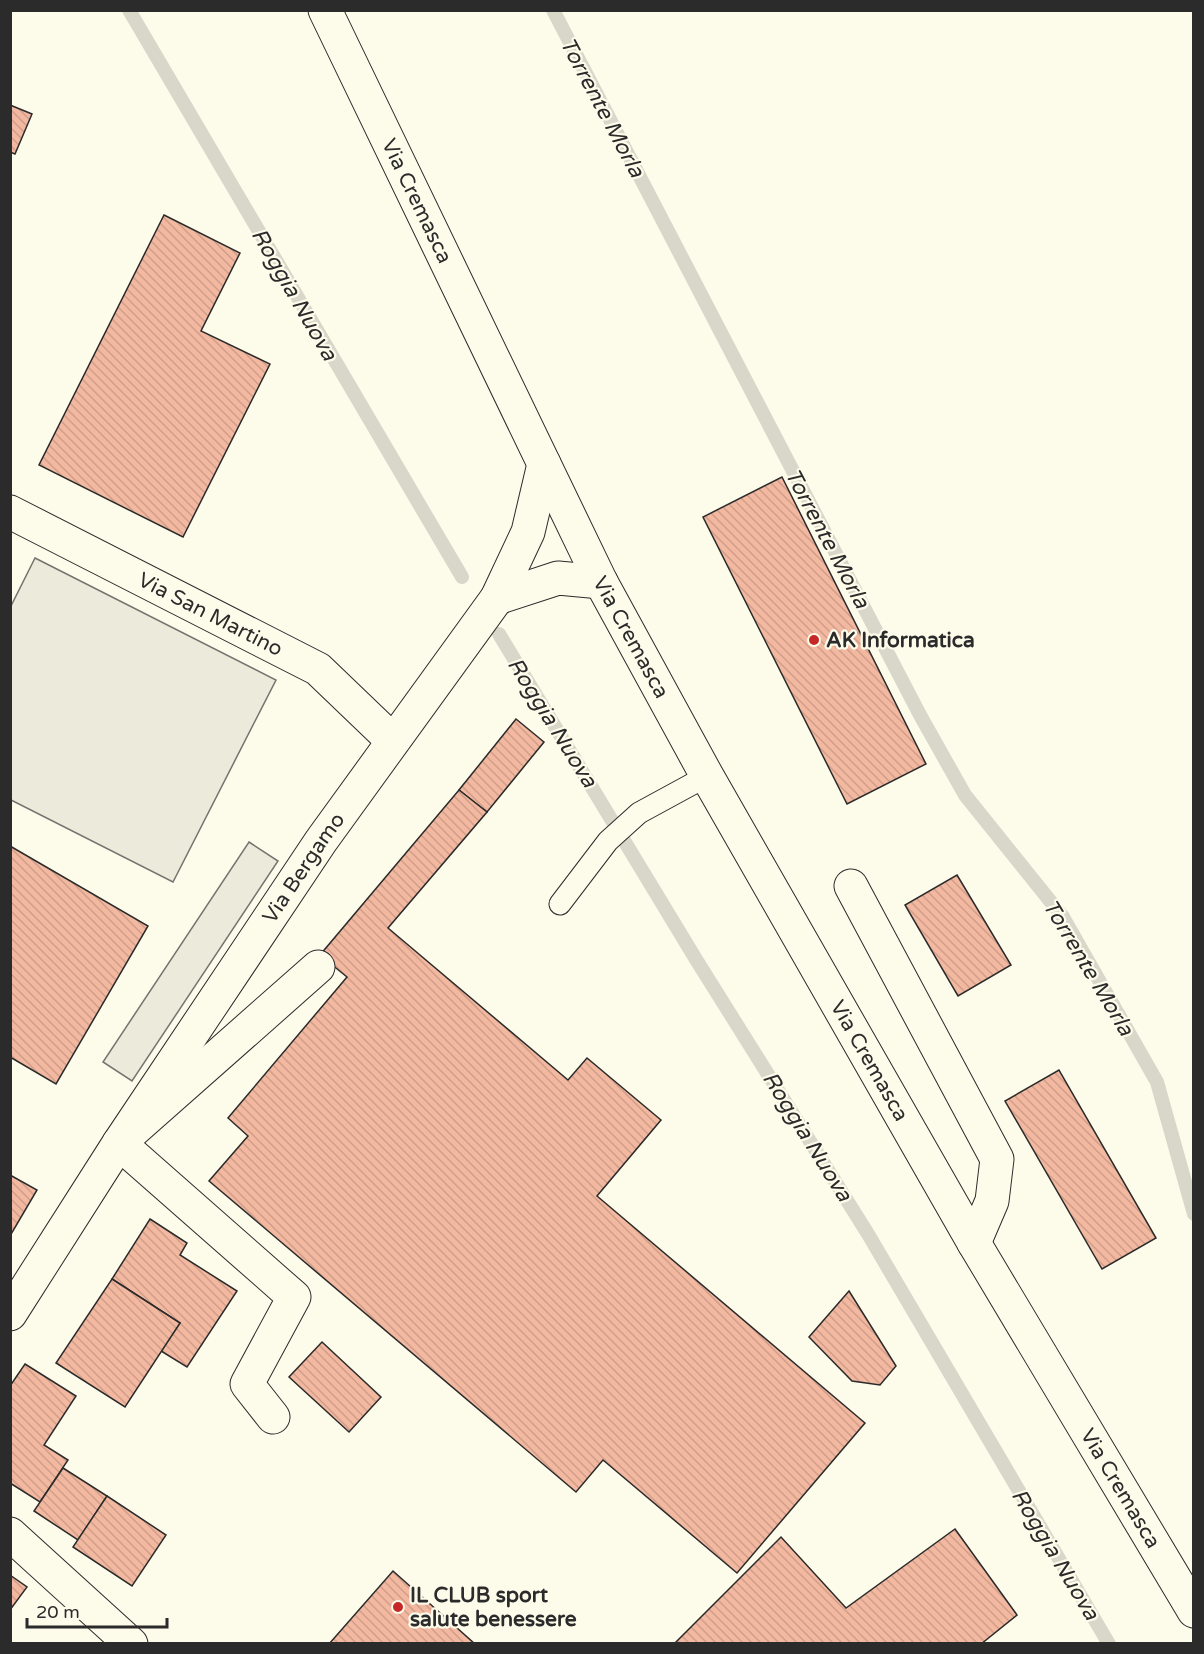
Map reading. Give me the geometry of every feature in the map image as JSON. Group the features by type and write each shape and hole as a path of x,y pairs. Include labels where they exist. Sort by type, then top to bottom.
{"street":[{"name":"Via Cremasca","path":"325,10 602,582 706,776 974,1243 1194,1611"},
{"name":"Via Bergamo","path":"10,1314 119,1143 321,842 392,740 497,598 528,532 544,464"},
{"name":"Via San Martino","path":"10,512 318,669 392,740"},
{"path":"497,598 558,578 602,582"},
{"path":"851,886 997,1159 992,1201 974,1243"},
{"name":"Via Bergamo","path":"119,1143 318,967"},
{"path":"119,1143 294,1297 247,1384 273,1417"},
{"path":"10,1534 131,1644"}],"lane":[{"path":"560,904 608,841 639,813 706,776"}],"shaded area":[{"path":"35,558 276,680 173,882 11,800 11,606"},
{"path":"249,842 278,861 132,1081 103,1062"}],"building":[{"path":"10,105 32,114 15,154 10,152"},
{"path":"164,215 240,253 201,331 270,364 183,537 39,465"},
{"name":"AK Informatica","path":"782,477 926,764 847,804 703,517"},
{"path":"516,719 544,742 487,812 459,790"},
{"path":"459,790 487,812 388,928 568,1080 587,1058 661,1120 597,1196 865,1423 737,1573 603,1460 576,1492 209,1181 248,1136 228,1118 347,977 320,955"},
{"path":"10,846 148,926 56,1084 10,1057"},
{"path":"957,875 1011,965 958,996 905,905"},
{"path":"1059,1070 1156,1238 1102,1269 1005,1101"},
{"path":"10,1175 37,1190 10,1236"},
{"path":"150,1219 187,1243 180,1255 237,1291 187,1367 161,1351 180,1323 112,1279"},
{"path":"112,1279 180,1323 125,1407 56,1363"},
{"path":"849,1291 896,1366 880,1385 852,1381 809,1337"},
{"path":"322,1342 381,1397 349,1432 289,1377"},
{"path":"25,1364 76,1396 44,1445 68,1460 40,1502 10,1483 10,1386"},
{"path":"63,1468 107,1496 78,1540 34,1511"},
{"path":"107,1496 166,1535 132,1586 73,1547"},
{"path":"955,1529 1017,1615 981,1644 674,1644 781,1537 846,1608"},
{"name":"IL CLUB sport salute benessere","path":"393,1571 475,1644 329,1644"},
{"path":"10,1575 27,1587 10,1610"}],"waterway":[{"name":"Roggia Nuova","path":"129,10 462,577"},
{"name":"Torrente Morla","path":"553,10 920,715 965,795 1063,917 1157,1082 1194,1214"},
{"name":"Roggia Nuova","path":"499,634 697,961 868,1234 1109,1644"}],"place":[{"name":"AK Informatica","path":"814,640"},
{"name":"IL CLUB sport salute benessere","path":"398,1607"}]}
